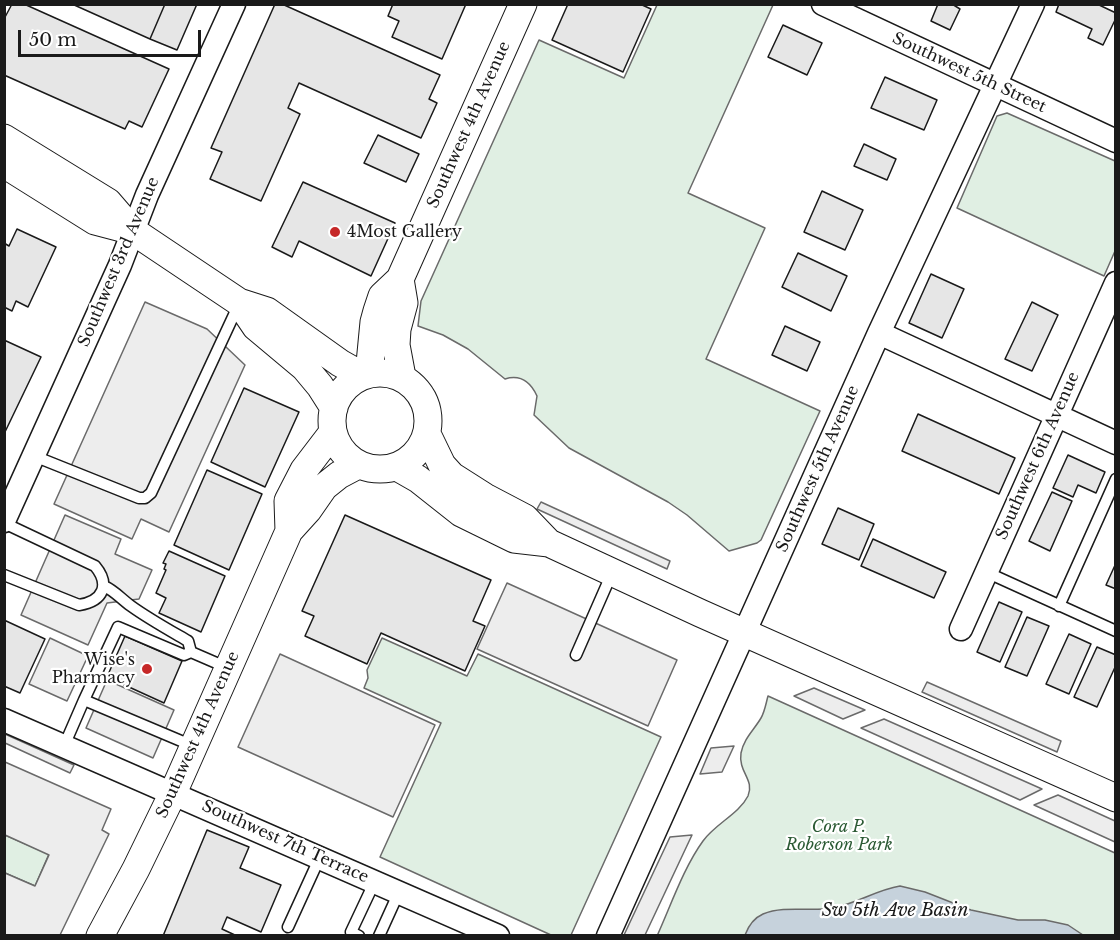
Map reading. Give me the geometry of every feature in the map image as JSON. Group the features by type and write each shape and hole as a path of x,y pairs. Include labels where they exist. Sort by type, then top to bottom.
{"street":[{"name":"Southwest 3rd Avenue","path":"4,522 147,195 234,4"},
{"name":"Southwest 4th Avenue","path":"366,375 374,322 382,296 400,279 524,4"},
{"name":"Southwest 5th Street","path":"823,4 994,86 1116,141"},
{"name":"Southwest 5th Avenue","path":"608,936 879,333 1033,4"},
{"path":"4,138 108,202 133,231 239,302 267,311 340,363 366,375 390,374 402,377 413,385 427,408 429,421 421,448 397,467 377,470 358,465 342,451 320,386 305,368 256,327 239,302"},
{"path":"4,164 95,221 133,231"},
{"name":"Southwest 4th Avenue","path":"400,279 404,303 397,329 396,345 402,377"},
{"name":"Southwest 6th Avenue","path":"961,629 1116,283"},
{"path":"879,333 1116,443"},
{"path":"333,420 338,397 346,387 366,375"},
{"name":"Southwest 4th Avenue","path":"289,531 288,501 333,420"},
{"path":"427,434 442,465 452,476 476,493 525,518 549,543"},
{"name":"Southwest 4th Avenue","path":"100,936 173,793 289,531 324,487 339,475 358,465"},
{"path":"397,467 418,479 461,513 514,539 549,543 1116,798"},
{"name":"Southwest 7th Terrace","path":"4,720 498,936"}],"lane":[{"path":"34,456 139,498 145,498 151,493 239,302"},
{"path":"1059,606 1116,479"},
{"path":"4,522 95,566 102,575 104,586 98,597 90,604 79,605 4,575"},
{"path":"986,572 1116,631"},
{"path":"576,655 612,573"},
{"path":"104,586 113,590 128,604 188,641 191,652"},
{"path":"63,746 118,627 184,655 191,652 228,668"},
{"path":"84,700 193,747"},
{"path":"288,927 320,857"},
{"path":"359,936 351,932 375,881"},
{"path":"379,936 399,892"}],"green space":[{"path":"657,5 773,5 688,193 765,228 706,359 820,411 761,540 729,551 668,502 569,448 534,415 537,396 525,381 516,378 505,379 468,349 443,335 418,326 421,301 539,40 624,78"},
{"path":"1007,113 1115,161 1115,251 1104,276 957,208 997,116"},
{"path":"382,638 467,676 478,654 661,737 571,935 551,935 380,857 441,723 364,688 368,678 367,670"},
{"name":"Cora P. Roberson Park","path":"768,696 1115,853 1115,935 657,936 696,851 708,835 739,808 748,796 750,790 741,760 742,748 762,715"},
{"path":"5,835 49,854 35,886 5,873"}],"shaded area":[{"path":"145,302 207,329 245,365 169,532 141,519 132,539 54,504"},
{"path":"541,502 670,561 667,569 537,509"},
{"path":"65,515 121,539 115,554 152,570 139,599 107,603 88,645 21,615"},
{"path":"507,583 677,660 648,726 477,649"},
{"path":"50,638 88,656 67,701 29,684"},
{"path":"280,654 435,725 393,817 238,747"},
{"path":"107,680 174,710 153,758 86,728"},
{"path":"927,682 1061,741 1057,752 922,692"},
{"path":"814,688 865,710 843,719 794,696"},
{"path":"884,719 1042,789 1020,800 861,728"},
{"path":"5,734 74,765 70,773 5,743"},
{"path":"734,746 722,772 700,774 711,748"},
{"path":"5,762 111,809 102,830 109,834 60,935 5,935 5,873 35,886 49,855 5,835"},
{"path":"1058,795 1115,821 1115,842 1034,805"},
{"path":"692,835 645,935 624,935 670,837"}],"water":[{"name":"Sw 5th Ave Basin","path":"900,886 925,892 971,910 1018,920 1045,920 1068,925 1083,935 745,935 757,918 771,911 833,908"}],"building":[{"path":"12,4 24,4 169,69 142,127 129,121 125,129 4,75 4,19"},
{"path":"72,4 165,4 150,39"},
{"path":"165,4 197,4 177,50 150,39"},
{"path":"275,4 282,4 440,75 429,99 437,103 421,138 299,83 288,108 300,114 261,201 210,179 222,152 211,148"},
{"path":"393,4 466,4 442,59 392,37 399,21 388,16"},
{"path":"568,4 640,4 651,9 623,72 552,40"},
{"path":"938,4 952,4 960,9 950,30 931,21"},
{"path":"1059,4 1097,4 1116,13 1116,18 1103,45 1088,38 1092,29 1056,12"},
{"path":"783,25 822,43 807,75 768,57"},
{"path":"885,77 937,100 924,130 871,108"},
{"path":"378,135 419,154 406,182 364,163"},
{"path":"864,144 896,159 887,180 854,166"},
{"name":"4Most Gallery","path":"303,182 395,223 371,276 299,241 292,257 272,247"},
{"path":"822,191 863,210 845,250 804,232"},
{"path":"17,229 56,247 28,307 16,301 12,311 4,307 4,243 9,246"},
{"path":"798,253 847,276 831,311 782,287"},
{"path":"931,274 964,289 942,338 909,323"},
{"path":"1032,302 1058,315 1032,371 1005,359"},
{"path":"785,326 820,342 807,371 772,355"},
{"path":"4,340 41,357 4,434"},
{"path":"244,388 299,412 265,487 211,462"},
{"path":"918,414 1015,458 999,494 902,451"},
{"path":"1068,455 1105,472 1096,493 1078,485 1073,497 1053,488"},
{"path":"207,470 262,494 229,570 174,545"},
{"path":"1052,492 1072,501 1050,551 1029,541"},
{"path":"838,508 874,524 859,560 822,544"},
{"path":"345,515 491,580 473,621 485,626 465,671 381,633 367,664 305,636 314,616 302,611"},
{"path":"873,539 946,572 934,598 861,566"},
{"path":"169,551 225,576 201,632 159,613 166,598 156,593 166,570 164,569 166,564 163,563"},
{"path":"1116,563 1116,589 1106,585"},
{"path":"999,602 1022,612 1000,662 977,652"},
{"path":"1027,617 1049,626 1027,676 1005,667"},
{"path":"4,620 45,639 20,693 4,686"},
{"path":"1069,634 1091,644 1069,694 1046,684"},
{"path":"125,636 182,661 164,703 107,677"},
{"path":"1097,647 1116,655 1116,665 1097,707 1074,697"},
{"path":"207,830 249,847 240,868 281,885 261,932 227,917 222,929 237,936 163,936"}],"place":[{"name":"4Most Gallery","path":"335,232"},
{"name":"Wise's Pharmacy","path":"147,669"}]}
